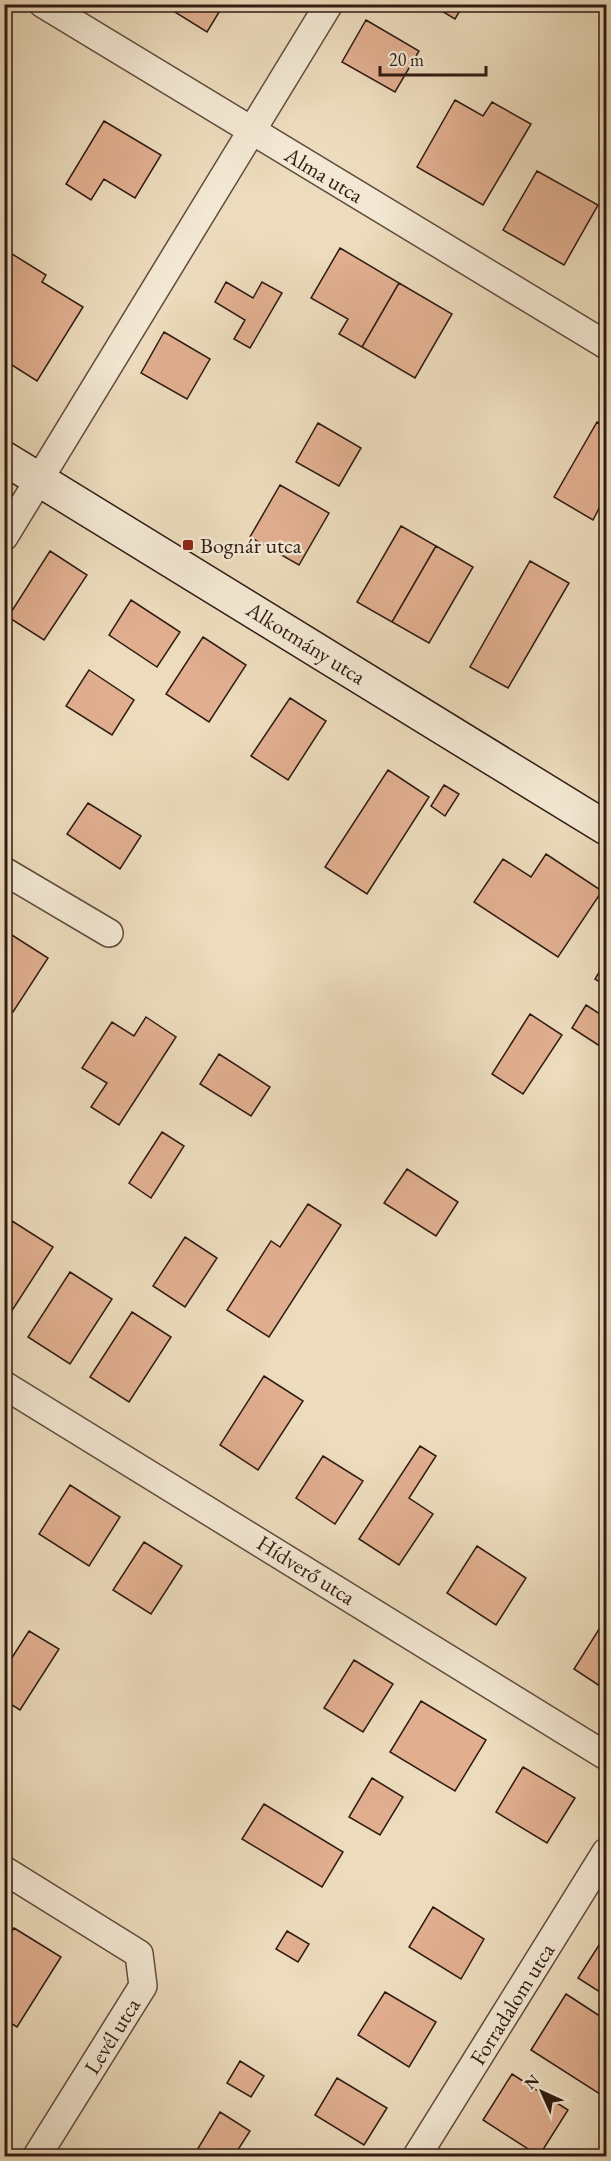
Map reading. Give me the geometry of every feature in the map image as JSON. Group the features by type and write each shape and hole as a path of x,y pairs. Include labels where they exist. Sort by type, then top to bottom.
{"street":[{"name":"Alma utca","path":"43,4 606,345"},
{"path":"4,537 329,4"},
{"name":"Alkotmány utca","path":"4,458 606,828"},
{"path":"4,871 109,933"},
{"name":"Hídverő utca","path":"4,1385 606,1756"},
{"name":"Forradalom utca","path":"417,2157 606,1852"},
{"name":"Levél utca","path":"4,1870 139,1954 143,1986 37,2157"}],"building":[{"path":"173,4 224,4 207,32 170,9"},
{"path":"430,4 464,4 455,19"},
{"path":"585,4 606,4 606,16"},
{"path":"366,20 419,51 395,92 342,62"},
{"path":"455,100 483,116 492,102 531,124 483,205 417,167"},
{"path":"104,121 161,155 135,198 104,179 91,200 66,184"},
{"path":"537,171 598,205 564,265 503,230"},
{"path":"340,248 399,283 362,347 339,334 348,319 311,298"},
{"path":"4,249 46,275 42,282 83,307 37,381 4,360"},
{"path":"226,282 253,298 262,282 282,293 250,348 234,339 245,320 215,302"},
{"path":"399,283 452,314 415,378 362,347"},
{"path":"164,332 210,359 187,399 141,373"},
{"path":"597,422 606,427 606,495 593,520 554,497"},
{"path":"318,423 361,448 339,486 296,462"},
{"path":"280,485 329,513 299,565 250,537"},
{"path":"401,526 436,546 392,622 357,602"},
{"path":"436,546 473,567 429,643 392,622"},
{"path":"50,551 87,575 44,640 8,617"},
{"path":"530,561 569,583 508,688 470,667"},
{"path":"131,600 180,632 157,667 109,635"},
{"path":"203,637 246,665 209,722 166,694"},
{"path":"89,670 134,700 112,735 66,706"},
{"path":"290,698 326,721 288,780 251,756"},
{"path":"388,770 429,797 367,894 325,867"},
{"path":"444,785 459,794 445,816 431,806"},
{"path":"88,803 141,836 120,869 67,834"},
{"path":"546,854 602,891 558,957 474,902 503,859 531,877"},
{"path":"4,930 48,958 13,1012 4,1006"},
{"path":"606,961 606,986 595,979"},
{"path":"586,1005 606,1018 606,1050 572,1028"},
{"path":"530,1014 562,1035 523,1094 492,1074"},
{"path":"146,1017 176,1037 119,1125 91,1107 107,1083 82,1068 112,1022 134,1036"},
{"path":"219,1054 270,1087 251,1116 200,1084"},
{"path":"162,1132 184,1146 151,1198 129,1183"},
{"path":"407,1169 458,1202 436,1236 384,1203"},
{"path":"308,1204 341,1225 269,1337 227,1310 271,1241 280,1247"},
{"path":"12,1221 53,1247 4,1323 4,1233"},
{"path":"185,1237 217,1258 185,1307 153,1286"},
{"path":"70,1272 112,1299 70,1364 28,1337"},
{"path":"132,1312 171,1337 129,1402 90,1377"},
{"path":"264,1376 303,1401 258,1470 220,1445"},
{"path":"420,1446 436,1456 409,1498 433,1514 399,1565 359,1539"},
{"path":"323,1456 363,1481 335,1524 296,1498"},
{"path":"70,1485 120,1517 89,1566 39,1534"},
{"path":"144,1542 182,1566 151,1614 113,1590"},
{"path":"477,1546 526,1578 496,1625 447,1593"},
{"path":"601,1626 606,1629 606,1690 574,1669"},
{"path":"29,1631 59,1649 20,1710 4,1700 4,1670"},
{"path":"354,1660 393,1684 363,1732 324,1708"},
{"path":"421,1701 486,1740 455,1791 390,1752"},
{"path":"523,1767 575,1798 547,1843 496,1812"},
{"path":"372,1778 403,1797 380,1835 349,1817"},
{"path":"264,1804 343,1852 322,1887 242,1839"},
{"path":"433,1907 484,1939 461,1979 409,1947"},
{"path":"14,1928 61,1957 17,2027 4,2019 4,1942"},
{"path":"287,1931 309,1944 298,1962 276,1949"},
{"path":"606,1934 606,1996 578,1978"},
{"path":"385,1992 436,2022 409,2067 358,2035"},
{"path":"566,1994 606,2020 606,2041 599,2053 606,2058 606,2098 531,2050"},
{"path":"240,2061 264,2076 251,2097 227,2083"},
{"path":"512,2074 568,2110 539,2156 483,2120"},
{"path":"337,2078 387,2108 364,2145 315,2115"},
{"path":"220,2112 250,2131 234,2156 194,2155"},
{"path":"277,2150 288,2156 273,2156"}],"place":[{"name":"Bognár utca","path":"188,545"}]}
